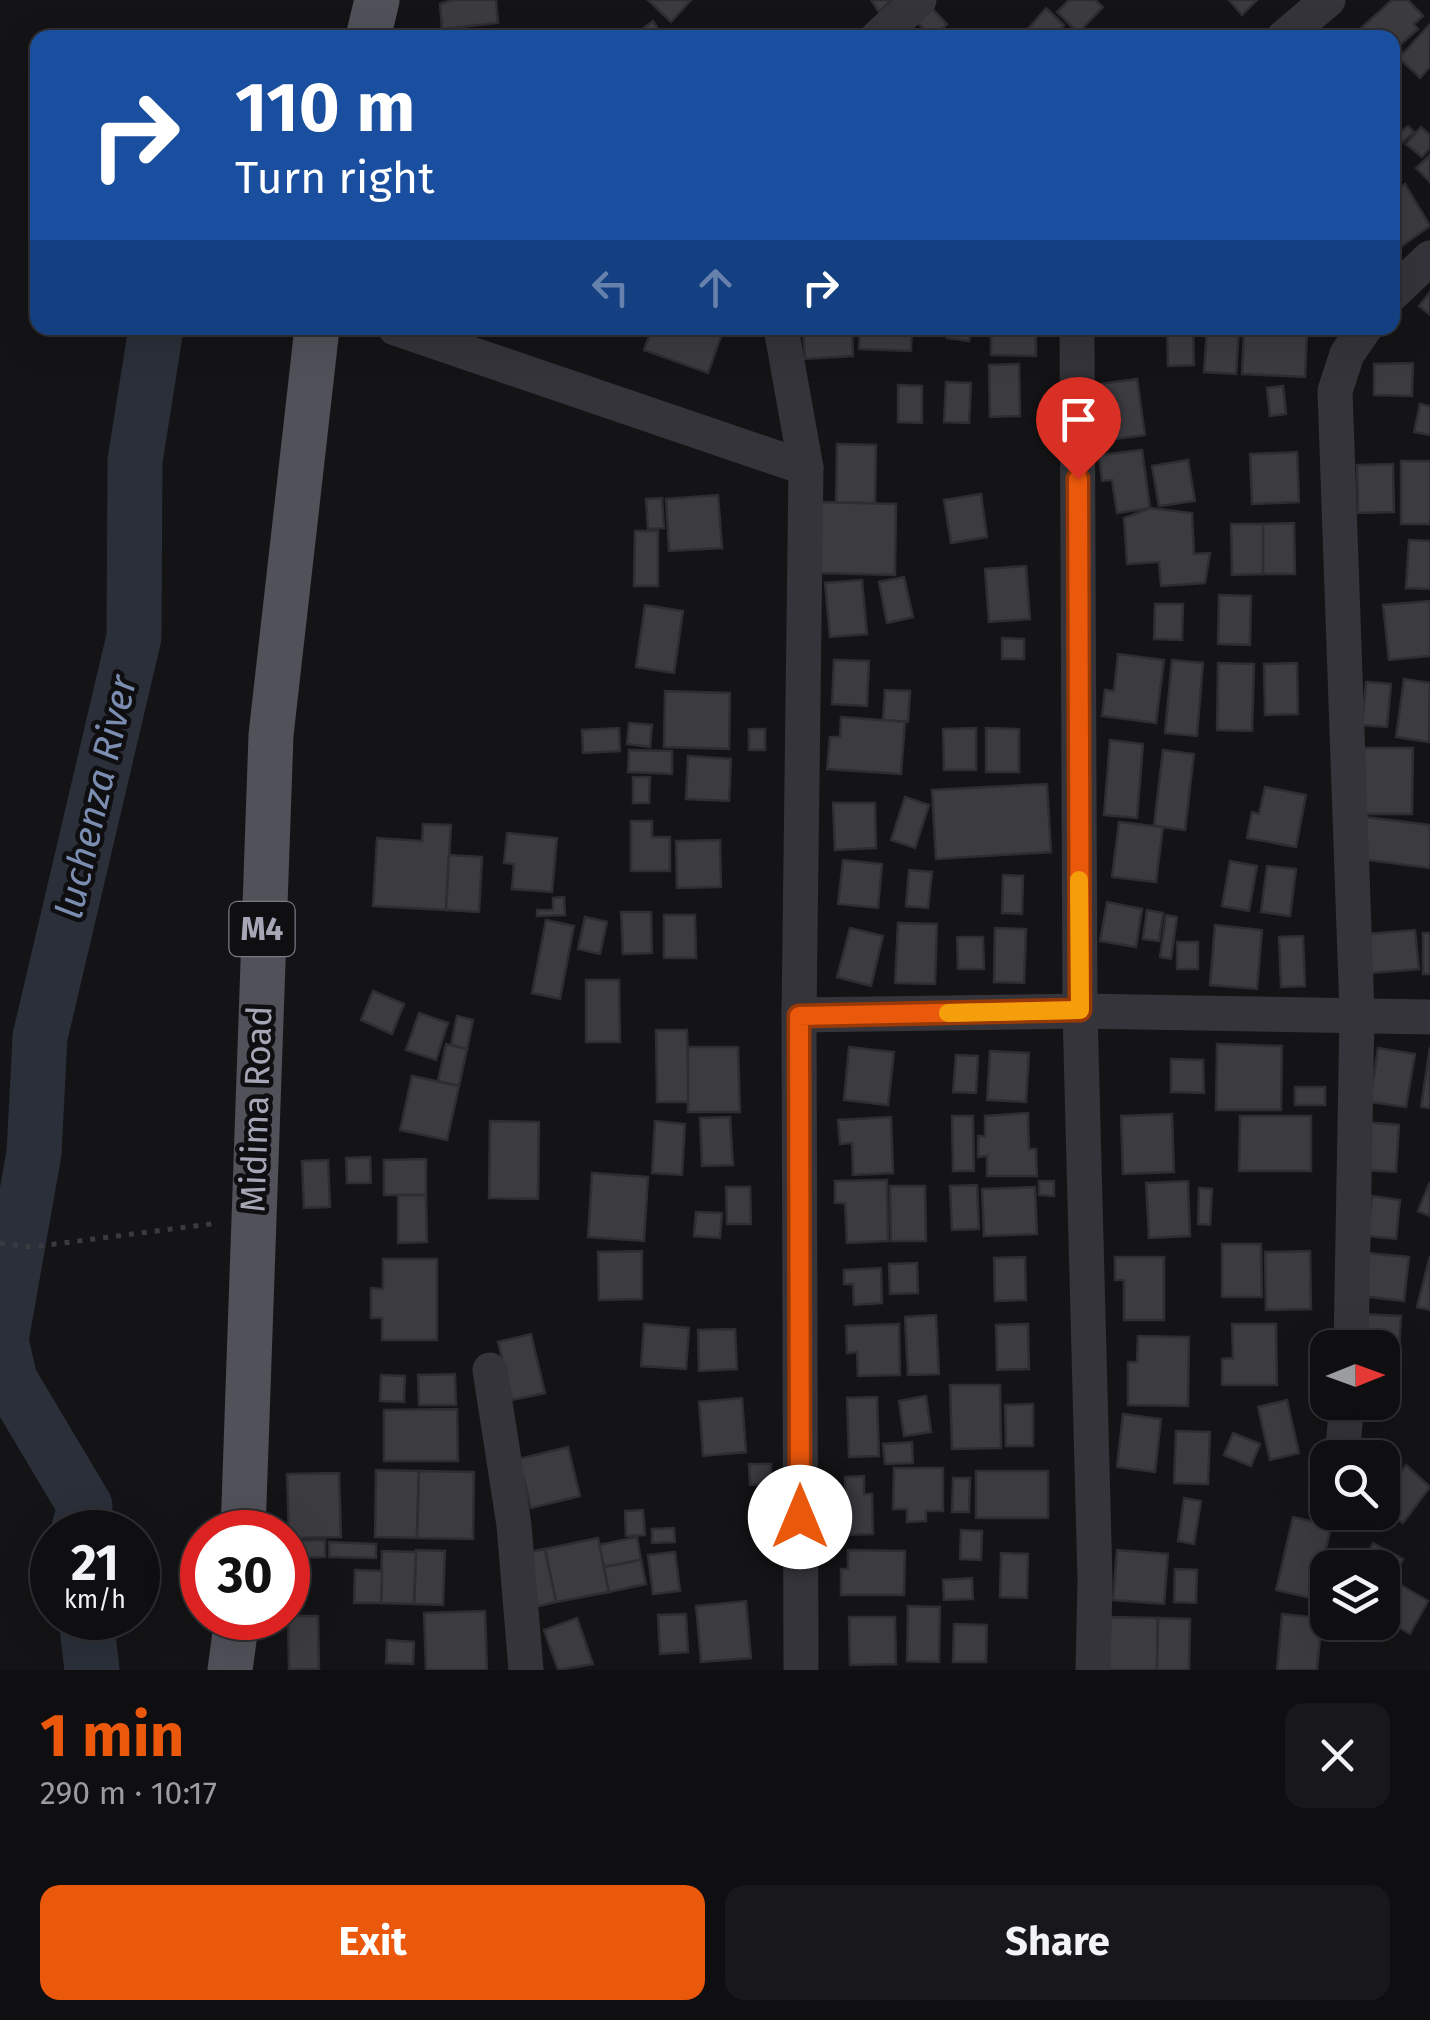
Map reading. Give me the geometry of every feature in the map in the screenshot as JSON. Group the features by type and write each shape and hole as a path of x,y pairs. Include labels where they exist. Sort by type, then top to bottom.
{"main road":[{"path":"370,30 377,0"},
{"name":"Midima Road","path":"244,1510 271,735 316,335"},
{"path":"230,1670 234,1640"}],"street":[{"path":"886,30 918,0"},
{"path":"1292,30 1328,0"},
{"path":"1400,286 1430,258"},
{"path":"416,335 806,468"},
{"path":"781,335 806,468 799,1016 801,1670"},
{"path":"1077,335 1080,1010 1095,1580 1093,1670"},
{"path":"1351,1330 1357,1014 1335,391 1347,354 1360,335"},
{"path":"799,1016 1080,1010 1430,1017"},
{"path":"490,1370 514,1525 526,1670"}],"path":[{"path":"0,1242 32,1247 251,1220"}],"building":[{"path":"452,0 496,0 498,23 442,29 440,4"},
{"path":"648,0 691,0 671,22"},
{"path":"871,0 891,0 879,12"},
{"path":"1069,0 1095,0 1103,7 1081,30 1075,30 1057,12"},
{"path":"1229,0 1257,0 1242,15"},
{"path":"1392,0 1408,0 1423,16 1414,24 1418,29 1400,45 1400,30 1360,29"},
{"path":"929,5 947,24 941,30 925,30 914,20"},
{"path":"1046,8 1064,25 1060,30 1027,30"},
{"path":"653,21 659,30 641,30"},
{"path":"1430,24 1430,67 1420,78 1400,57"},
{"path":"1408,126 1414,132 1403,142 1400,133"},
{"path":"1421,127 1430,135 1430,148 1422,157 1406,144"},
{"path":"1430,155 1430,182 1416,168"},
{"path":"1405,184 1430,226 1400,247 1400,187"},
{"path":"1430,292 1430,315 1419,306"},
{"path":"649,335 722,335 708,373 644,350"},
{"path":"803,335 852,335 853,356 805,359"},
{"path":"860,335 912,335 911,351 859,349"},
{"path":"947,335 970,335 969,341"},
{"path":"991,335 1036,335 1036,356 991,355"},
{"path":"1167,335 1193,335 1194,365 1168,366"},
{"path":"1207,335 1239,335 1236,374 1204,372"},
{"path":"1244,335 1307,335 1305,377 1242,374"},
{"path":"1413,363 1412,396 1374,395 1374,364"},
{"path":"1019,364 1020,416 990,417 989,365"},
{"path":"1137,379 1145,435 1108,440 1100,384"},
{"path":"946,382 971,383 969,423 944,422"},
{"path":"898,385 922,386 922,423 898,422"},
{"path":"1283,386 1286,414 1270,416 1267,388"},
{"path":"1420,404 1430,406 1430,435 1414,432"},
{"path":"837,444 876,445 875,503 836,503"},
{"path":"1142,450 1150,508 1117,513 1112,480 1102,481 1099,455"},
{"path":"1297,452 1299,502 1252,504 1250,454"},
{"path":"1188,460 1195,501 1159,506 1152,466"},
{"path":"1401,461 1430,461 1430,524 1401,524"},
{"path":"1393,464 1394,512 1358,513 1357,465"},
{"path":"981,494 987,537 951,543 944,500"},
{"path":"718,495 722,548 669,551 666,499"},
{"path":"662,498 664,528 648,529 646,499"},
{"path":"819,502 896,504 895,575 818,573"},
{"path":"1150,508 1192,513 1194,554 1210,553 1205,583 1161,586 1159,562 1127,564 1124,518"},
{"path":"1294,523 1295,574 1263,574 1263,524"},
{"path":"1231,524 1263,524 1263,574 1232,575"},
{"path":"635,531 658,531 658,586 634,586"},
{"path":"1409,540 1430,541 1430,589 1406,588"},
{"path":"1026,566 1030,619 989,622 985,569"},
{"path":"904,577 913,617 887,623 879,582"},
{"path":"862,580 867,634 830,637 825,583"},
{"path":"1219,595 1251,596 1250,645 1218,644"},
{"path":"1430,601 1430,656 1389,660 1383,605"},
{"path":"1155,604 1183,604 1182,640 1154,639"},
{"path":"645,605 683,611 674,673 636,667"},
{"path":"1002,638 1024,639 1024,659 1002,659"},
{"path":"1118,654 1164,660 1156,723 1102,716 1105,690 1114,691"},
{"path":"834,660 869,661 867,706 832,704"},
{"path":"1172,660 1203,663 1197,736 1165,733"},
{"path":"1218,663 1254,664 1252,731 1217,730"},
{"path":"1297,663 1298,714 1265,715 1264,664"},
{"path":"1404,679 1430,683 1429,742 1396,737"},
{"path":"1366,682 1391,684 1387,727 1362,725"},
{"path":"885,690 910,691 908,722 883,720"},
{"path":"665,691 730,693 729,749 664,747"},
{"path":"841,717 905,722 901,774 827,769 830,737 840,737"},
{"path":"629,723 652,725 650,747 627,744"},
{"path":"619,728 620,751 583,753 582,730"},
{"path":"976,728 976,770 944,770 943,729"},
{"path":"986,728 1019,729 1019,772 986,772"},
{"path":"749,729 765,729 765,750 749,750"},
{"path":"1110,740 1143,744 1137,818 1104,815"},
{"path":"1362,748 1413,748 1412,814 1362,814"},
{"path":"629,750 672,751 672,774 628,772"},
{"path":"1163,750 1194,754 1185,830 1154,826"},
{"path":"688,756 731,759 729,801 686,799"},
{"path":"633,777 650,777 649,803 633,803"},
{"path":"1047,784 1051,852 936,859 932,790"},
{"path":"1265,787 1306,795 1296,847 1247,838 1252,812 1259,814"},
{"path":"905,797 929,805 915,848 891,840"},
{"path":"833,803 875,803 876,848 835,850"},
{"path":"1365,817 1430,825 1430,868 1360,859"},
{"path":"631,821 652,821 652,837 670,837 670,871 631,871"},
{"path":"1119,822 1163,827 1156,882 1112,877"},
{"path":"423,824 451,825 446,910 373,906 377,838 422,841"},
{"path":"507,833 557,838 552,892 512,889 514,864 504,863"},
{"path":"720,840 721,887 677,888 676,841"},
{"path":"449,855 482,857 479,912 446,910"},
{"path":"843,860 882,864 878,908 838,904"},
{"path":"1230,861 1257,866 1249,911 1222,906"},
{"path":"1267,866 1296,869 1290,916 1261,912"},
{"path":"909,870 932,872 928,908 906,906"},
{"path":"1003,875 1023,876 1022,914 1002,913"},
{"path":"564,897 565,915 537,916 537,910 553,910 553,898"},
{"path":"1107,902 1142,909 1136,947 1100,941"},
{"path":"1147,910 1163,913 1159,941 1143,939"},
{"path":"621,912 651,912 652,953 623,954"},
{"path":"664,915 695,915 696,958 664,958"},
{"path":"1166,915 1177,917 1171,959 1160,957"},
{"path":"585,917 607,922 600,954 578,949"},
{"path":"546,920 574,926 560,999 532,993"},
{"path":"898,923 937,924 935,984 895,983"},
{"path":"1215,925 1262,930 1257,989 1210,985"},
{"path":"850,928 883,936 871,986 837,977"},
{"path":"995,928 1026,929 1024,983 994,982"},
{"path":"1415,930 1419,969 1372,973 1368,934"},
{"path":"1423,933 1430,933 1430,974 1423,974"},
{"path":"1303,936 1305,986 1281,987 1279,937"},
{"path":"957,937 983,937 984,969 958,969"},
{"path":"1177,942 1198,942 1198,969 1177,969"},
{"path":"586,980 619,980 620,1042 586,1042"},
{"path":"373,991 404,1004 392,1034 361,1020"},
{"path":"419,1013 448,1023 436,1060 406,1050"},
{"path":"457,1016 473,1020 467,1049 451,1045"},
{"path":"656,1030 687,1030 689,1102 657,1102"},
{"path":"446,1044 467,1049 459,1086 438,1081"},
{"path":"1217,1044 1282,1046 1281,1110 1216,1110"},
{"path":"688,1047 738,1047 740,1112 688,1112"},
{"path":"849,1047 894,1052 888,1105 844,1100"},
{"path":"1430,1047 1430,1108 1421,1107"},
{"path":"1378,1048 1415,1054 1406,1107 1370,1102"},
{"path":"990,1051 1029,1053 1026,1102 987,1100"},
{"path":"956,1055 978,1056 976,1093 953,1092"},
{"path":"1171,1059 1203,1060 1204,1093 1171,1092"},
{"path":"412,1076 459,1086 447,1140 400,1130"},
{"path":"1295,1087 1325,1087 1325,1105 1295,1105"},
{"path":"1028,1113 1029,1149 1036,1149 1037,1176 987,1176 987,1156 978,1157 978,1136 985,1136 985,1116"},
{"path":"1172,1114 1174,1172 1123,1174 1121,1116"},
{"path":"952,1116 973,1116 974,1171 953,1171"},
{"path":"1240,1116 1311,1116 1311,1171 1239,1171"},
{"path":"730,1117 733,1165 702,1166 700,1118"},
{"path":"891,1117 893,1173 853,1175 852,1143 840,1144 838,1120"},
{"path":"490,1121 539,1122 538,1199 489,1198"},
{"path":"655,1121 685,1124 682,1175 652,1173"},
{"path":"1365,1122 1399,1125 1396,1172 1362,1170"},
{"path":"370,1157 371,1183 347,1183 346,1158"},
{"path":"426,1159 426,1195 384,1195 384,1160"},
{"path":"328,1160 330,1207 304,1208 302,1161"},
{"path":"592,1173 648,1177 644,1241 588,1237"},
{"path":"887,1180 888,1241 847,1243 845,1203 835,1203 835,1181"},
{"path":"1039,1181 1054,1181 1054,1196 1039,1195"},
{"path":"1188,1181 1190,1236 1149,1238 1146,1183"},
{"path":"1430,1182 1430,1216 1418,1211"},
{"path":"977,1185 979,1229 952,1230 950,1186"},
{"path":"890,1186 925,1186 926,1241 891,1241"},
{"path":"726,1187 750,1187 751,1224 727,1224"},
{"path":"1035,1187 1037,1234 984,1236 982,1189"},
{"path":"1199,1188 1212,1189 1210,1225 1198,1224"},
{"path":"398,1195 426,1195 427,1242 398,1243"},
{"path":"1372,1196 1400,1200 1396,1239 1367,1236"},
{"path":"696,1212 722,1213 720,1238 694,1236"},
{"path":"1222,1244 1261,1244 1262,1297 1222,1297"},
{"path":"642,1251 642,1299 599,1300 598,1252"},
{"path":"1310,1251 1311,1309 1266,1310 1265,1252"},
{"path":"1366,1253 1409,1257 1404,1301 1361,1296"},
{"path":"1430,1256 1430,1310 1417,1307"},
{"path":"1025,1257 1026,1300 995,1301 994,1258"},
{"path":"1115,1257 1164,1257 1164,1320 1124,1320 1124,1280 1115,1280"},
{"path":"383,1259 437,1259 437,1340 382,1340 382,1318 371,1318 371,1288 383,1289"},
{"path":"917,1263 918,1293 890,1294 889,1264"},
{"path":"881,1268 882,1303 854,1305 853,1284 844,1284 844,1270"},
{"path":"1361,1314 1401,1316 1400,1333 1361,1330"},
{"path":"936,1315 939,1374 908,1375 905,1317"},
{"path":"644,1324 689,1328 686,1369 641,1366"},
{"path":"899,1324 900,1375 858,1376 857,1352 847,1353 846,1326"},
{"path":"1028,1324 1029,1369 997,1370 996,1325"},
{"path":"1232,1324 1276,1324 1277,1385 1222,1385 1222,1359 1233,1358"},
{"path":"735,1329 737,1369 699,1371 698,1330"},
{"path":"531,1334 545,1393 512,1400 498,1342"},
{"path":"1138,1336 1189,1337 1188,1406 1128,1405 1128,1362 1137,1362"},
{"path":"455,1374 456,1405 419,1405 418,1375"},
{"path":"381,1375 405,1376 404,1402 380,1401"},
{"path":"950,1385 1000,1385 1001,1448 952,1449"},
{"path":"926,1396 931,1432 904,1436 899,1401"},
{"path":"877,1397 879,1456 849,1457 847,1398"},
{"path":"742,1398 746,1452 703,1456 699,1402"},
{"path":"1287,1400 1299,1453 1270,1460 1258,1407"},
{"path":"1033,1404 1033,1446 1006,1446 1005,1405"},
{"path":"457,1409 458,1461 384,1461 384,1410"},
{"path":"1123,1414 1161,1419 1155,1472 1117,1467"},
{"path":"1176,1431 1210,1432 1208,1484 1174,1483"},
{"path":"1233,1433 1260,1444 1251,1466 1224,1455"},
{"path":"912,1442 913,1463 885,1464 883,1444"},
{"path":"568,1447 580,1496 531,1508 519,1459"},
{"path":"749,1464 771,1464 771,1484 750,1485"},
{"path":"1406,1465 1430,1487 1403,1523 1400,1521 1400,1473"},
{"path":"894,1468 943,1468 943,1511 926,1511 926,1521 907,1522 907,1509 893,1509"},
{"path":"376,1470 419,1471 417,1538 375,1537"},
{"path":"419,1471 474,1472 473,1539 417,1538"},
{"path":"976,1471 1048,1471 1048,1518 976,1518"},
{"path":"339,1473 341,1537 310,1538 310,1510 288,1510 287,1474"},
{"path":"864,1476 864,1494 872,1494 873,1534 846,1535 845,1477"},
{"path":"953,1478 970,1478 969,1512 952,1512"},
{"path":"1184,1498 1201,1501 1194,1544 1178,1541"},
{"path":"643,1510 645,1535 626,1536 625,1511"},
{"path":"1293,1517 1310,1521 1310,1530 1330,1530 1326,1550 1310,1550 1310,1598 1276,1590"},
{"path":"674,1528 675,1542 652,1543 652,1529"},
{"path":"961,1530 982,1531 981,1560 960,1559"},
{"path":"637,1537 641,1560 604,1567 599,1545"},
{"path":"598,1538 609,1592 556,1602 545,1549"},
{"path":"310,1540 325,1540 325,1557 310,1557"},
{"path":"329,1542 376,1544 376,1558 329,1557"},
{"path":"545,1549 556,1602 535,1607 524,1553"},
{"path":"416,1550 445,1551 443,1605 414,1604"},
{"path":"848,1550 905,1551 904,1595 841,1595 841,1569 848,1569"},
{"path":"1117,1550 1168,1554 1164,1604 1113,1600"},
{"path":"382,1551 416,1552 414,1604 381,1603"},
{"path":"675,1552 680,1591 653,1594 648,1555"},
{"path":"1001,1553 1028,1554 1027,1598 1000,1597"},
{"path":"641,1560 646,1584 609,1592 604,1567"},
{"path":"1175,1569 1197,1570 1196,1603 1174,1602"},
{"path":"355,1570 382,1571 381,1603 354,1603"},
{"path":"972,1578 973,1599 944,1600 943,1580"},
{"path":"1400,1587 1428,1601 1410,1634 1400,1628"},
{"path":"746,1601 751,1658 701,1662 696,1606"},
{"path":"908,1606 940,1607 939,1662 907,1661"},
{"path":"485,1611 487,1670 426,1670 424,1613"},
{"path":"686,1614 688,1652 660,1654 658,1615"},
{"path":"1282,1614 1310,1617 1310,1640 1320,1640 1317,1670 1277,1670"},
{"path":"310,1616 318,1616 319,1669 289,1670 288,1640 310,1640"},
{"path":"849,1617 895,1617 896,1664 850,1665"},
{"path":"1110,1617 1158,1618 1157,1670 1109,1670"},
{"path":"577,1618 593,1664 558,1670 544,1630"},
{"path":"1158,1618 1190,1619 1189,1670 1157,1670"},
{"path":"954,1624 987,1625 986,1662 953,1662"},
{"path":"387,1640 414,1642 413,1664 386,1663"}],"waterway":[{"name":"luchenza River","path":"84,1510 10,1380 1,1340 34,1153 40,1037 134,637 135,461 155,335"},
{"path":"89,1640 92,1670"}],"slow traffic":[{"path":"948,1013 1080,1010 1079,880"}],"route":[{"path":"800,1517 799,1016 1080,1010 1078,479"}]}
